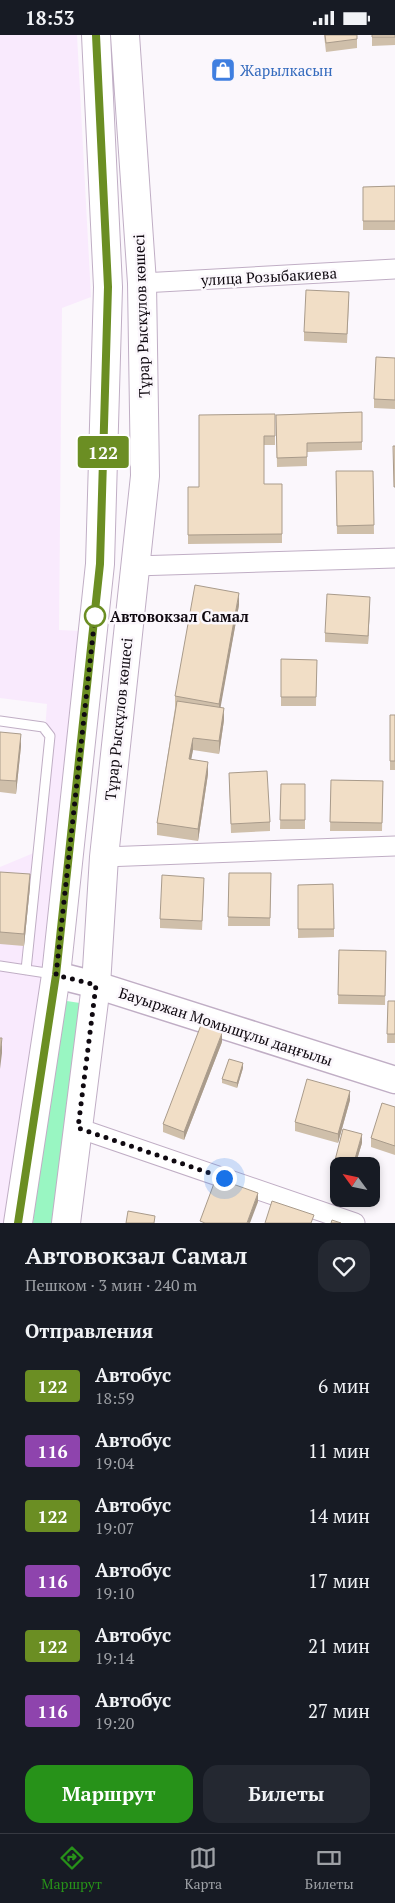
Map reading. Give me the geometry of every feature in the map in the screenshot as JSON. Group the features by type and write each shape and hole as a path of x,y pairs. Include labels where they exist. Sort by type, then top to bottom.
{"main road":[{"path":"18,1223 56,975 100,564 108,287 96,35"},
{"name":"Тұрар Рыскұлов көшесі","path":"66,1223 96,985 104,857 144,476 142,283 125,35"},
{"path":"103,479 144,476"},
{"name":"Бауыржан Момышұлы даңғылы","path":"56,975 96,985 395,1079"}],"street":[{"name":"улица Розыбакиева","path":"142,283 395,269"},
{"path":"135,566 395,558"},
{"path":"104,857 395,846"},
{"path":"78,1128 355,1223"}],"lane":[{"path":"0,721 43,727 50,736 26,970"},
{"path":"0,966 56,975"}],"shaded area":[{"path":"0,35 77,35 91,297 62,308 59,630 81,631 17,1223 0,1223 0,867 36,852 47,704 0,698"}],"green space":[{"path":"60,1000 80,1003 52,1223 33,1223"}],"building":[{"path":"325,35 357,35 357,39 326,43"},
{"path":"372,35 395,35 395,37 372,37"},
{"path":"395,186 395,221 363,221 363,187"},
{"path":"306,290 349,292 347,334 304,332"},
{"path":"376,357 395,358 395,400 374,399"},
{"path":"362,412 362,442 307,443 307,457 277,458 276,415"},
{"path":"275,414 275,436 264,436 264,484 282,484 282,534 188,535 188,487 199,487 199,415"},
{"path":"393,446 395,446 395,487 394,487"},
{"path":"336,471 373,471 374,525 337,526"},
{"path":"195,585 239,593 219,704 175,696"},
{"path":"327,594 370,597 368,636 325,633"},
{"path":"281,659 317,660 316,697 281,697"},
{"path":"177,701 224,708 219,741 193,738 189,759 208,762 198,829 157,823"},
{"path":"390,715 395,715 395,761 390,761"},
{"path":"0,732 21,734 16,781 0,780"},
{"path":"267,771 270,822 231,824 229,773"},
{"path":"331,780 383,781 382,823 330,822"},
{"path":"281,784 305,784 305,820 280,820"},
{"path":"0,872 30,874 24,934 0,932"},
{"path":"229,873 271,873 270,918 228,917"},
{"path":"162,875 204,878 202,921 160,919"},
{"path":"333,884 334,929 298,929 298,885"},
{"path":"339,950 386,951 385,996 338,995"},
{"path":"388,1001 395,1001 395,1034 387,1034"},
{"path":"201,1025 222,1033 184,1132 163,1124"},
{"path":"0,1038 2,1038 0,1055"},
{"path":"229,1059 243,1063 237,1083 222,1079"},
{"path":"307,1079 350,1091 338,1134 295,1122"},
{"path":"382,1103 395,1107 395,1146 371,1138"},
{"path":"343,1129 362,1134 356,1157 336,1157"},
{"path":"216,1178 258,1193 247,1223 205,1223 200,1221"},
{"path":"272,1201 314,1215 311,1223 265,1223"},
{"path":"128,1211 155,1216 154,1223 126,1223"}],"bus line":[{"name":"122","path":"18,1223 56,975 100,564 108,287 96,35"}],"place":[{"name":"Жарылкасын","path":"223,70"},
{"name":"Автовокзал Самал","path":"95,616"}],"route":[{"path":"95,616 56,975 96,985 78,1128 224,1178"}]}
